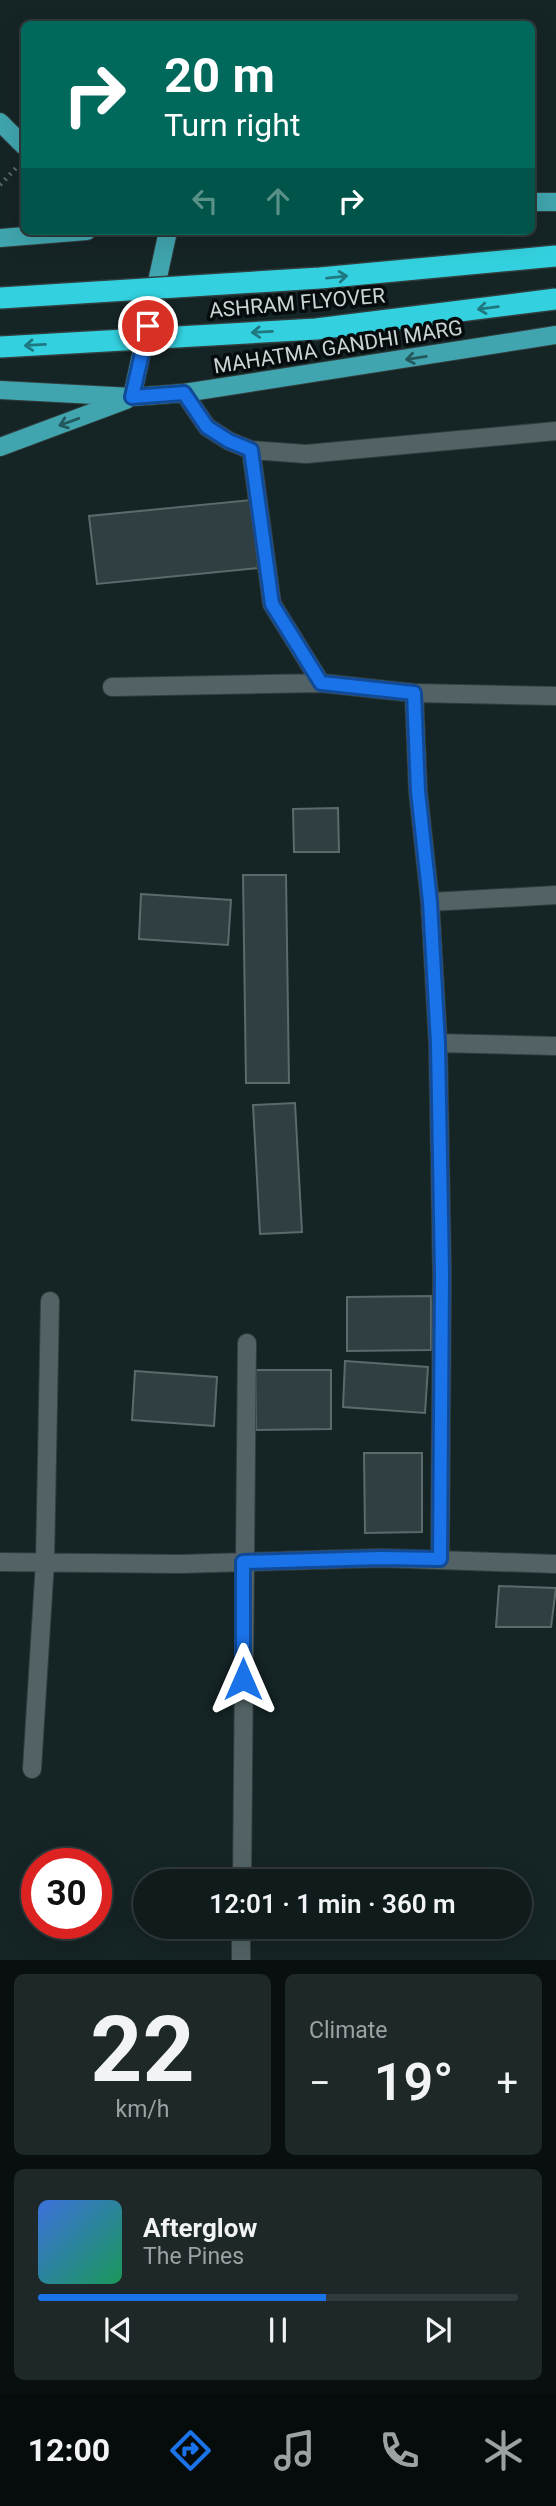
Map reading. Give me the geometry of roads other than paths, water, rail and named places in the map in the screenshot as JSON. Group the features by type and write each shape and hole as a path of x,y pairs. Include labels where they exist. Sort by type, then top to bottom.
{"highway":[{"name":"ASHRAM FLYOVER","path":"0,298 320,278 556,256"},
{"name":"ASHRAM FLYOVER","path":"0,346 316,329 556,299"}],"main road":[{"path":"0,122 21,143"},
{"path":"535,202 556,202"},
{"path":"0,238 38,235"},
{"path":"0,447 132,397 167,235"},
{"name":"MAHATMA GANDHI MARG","path":"0,390 132,397 184,393 556,335"}],"street":[{"path":"184,393 207,427 229,441 251,450 306,454 556,431"},
{"path":"251,450 272,604 321,683"},
{"path":"113,687 321,683 414,693 556,696"},
{"path":"414,693 418,791 430,902 438,1043 442,1274 440,1559"},
{"path":"430,902 556,895"},
{"path":"438,1043 556,1046"},
{"path":"32,1769 45,1562 50,1301"},
{"path":"242,1869 247,1343"},
{"path":"0,1562 179,1564 381,1558 556,1564"},
{"path":"241,1939 241,1960"}]}
